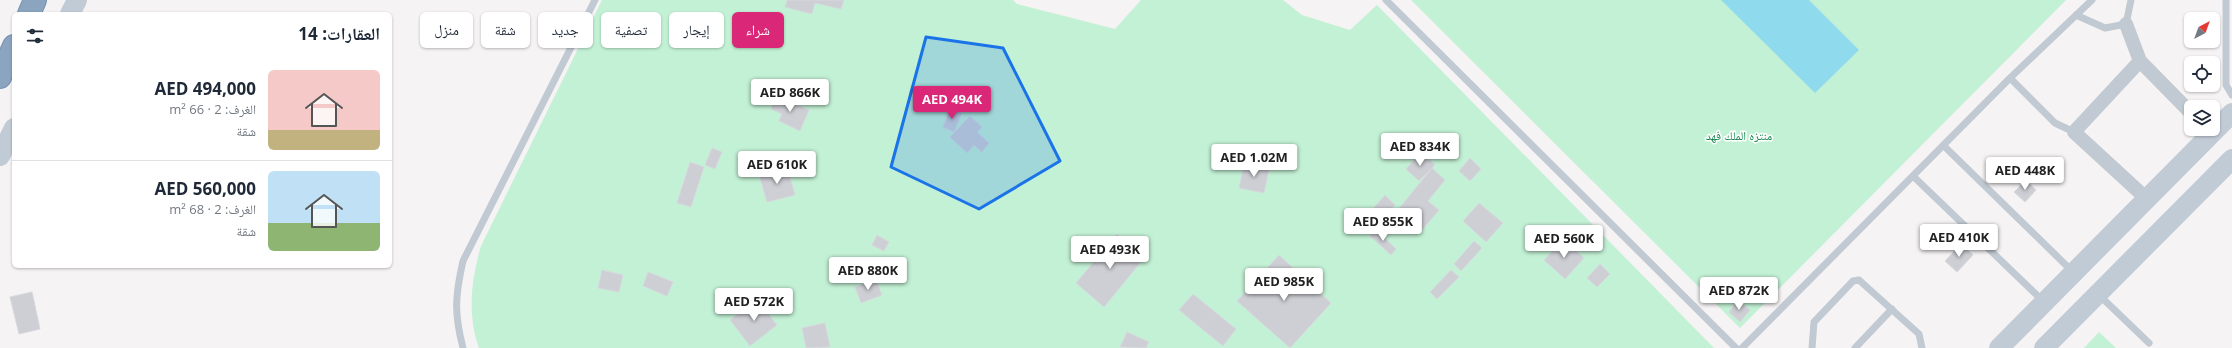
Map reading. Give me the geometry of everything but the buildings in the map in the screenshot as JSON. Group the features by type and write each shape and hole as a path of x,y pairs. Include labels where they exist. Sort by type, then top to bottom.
{"highway":[{"path":"30,12 35,0"},
{"path":"0,71 12,48"},
{"path":"0,77 12,49"}],"street":[{"path":"71,12 77,0"},
{"path":"2126,24 2140,61 2184,106"},
{"path":"2140,61 2074,132 2148,200"},
{"path":"2220,123 2232,113"},
{"path":"0,156 12,132"},
{"path":"1999,348 2101,244 2148,200 2205,136"},
{"path":"2044,348 2232,159"},
{"path":"2101,244 2124,267"}],"lane":[{"path":"463,348 457,327 456,292 463,261 595,0"},
{"path":"1386,0 1736,348"},
{"path":"1742,348 2010,78 2092,0"},
{"path":"2076,15 2105,28 2126,24 2131,0"},
{"path":"2226,0 2226,85 2232,95"},
{"path":"2010,78 2055,123 2074,132"},
{"path":"1944,146 2074,272"},
{"path":"1913,176 2044,302"},
{"path":"1812,348 1814,322 1853,281 1862,281 1920,334 1922,348"},
{"path":"2097,294 2149,343"},
{"path":"1855,348 1892,309"}],"highlighted area":[{"path":"926,37 1003,48 1060,161 979,209 891,167"}],"green space":[{"path":"602,0 1013,0 1017,4 1115,29 1141,0 1283,0 1302,15 1350,30 1377,5 1714,348 479,348 473,322 472,297 475,272 481,246 578,48 593,48 593,18"},
{"name":"منتزه الملك فهد","path":"1411,0 2066,0 1740,328"},
{"path":"2099,332 2116,348 2084,348"}],"water":[{"path":"1721,0 1809,0 1859,50 1815,93"}]}
